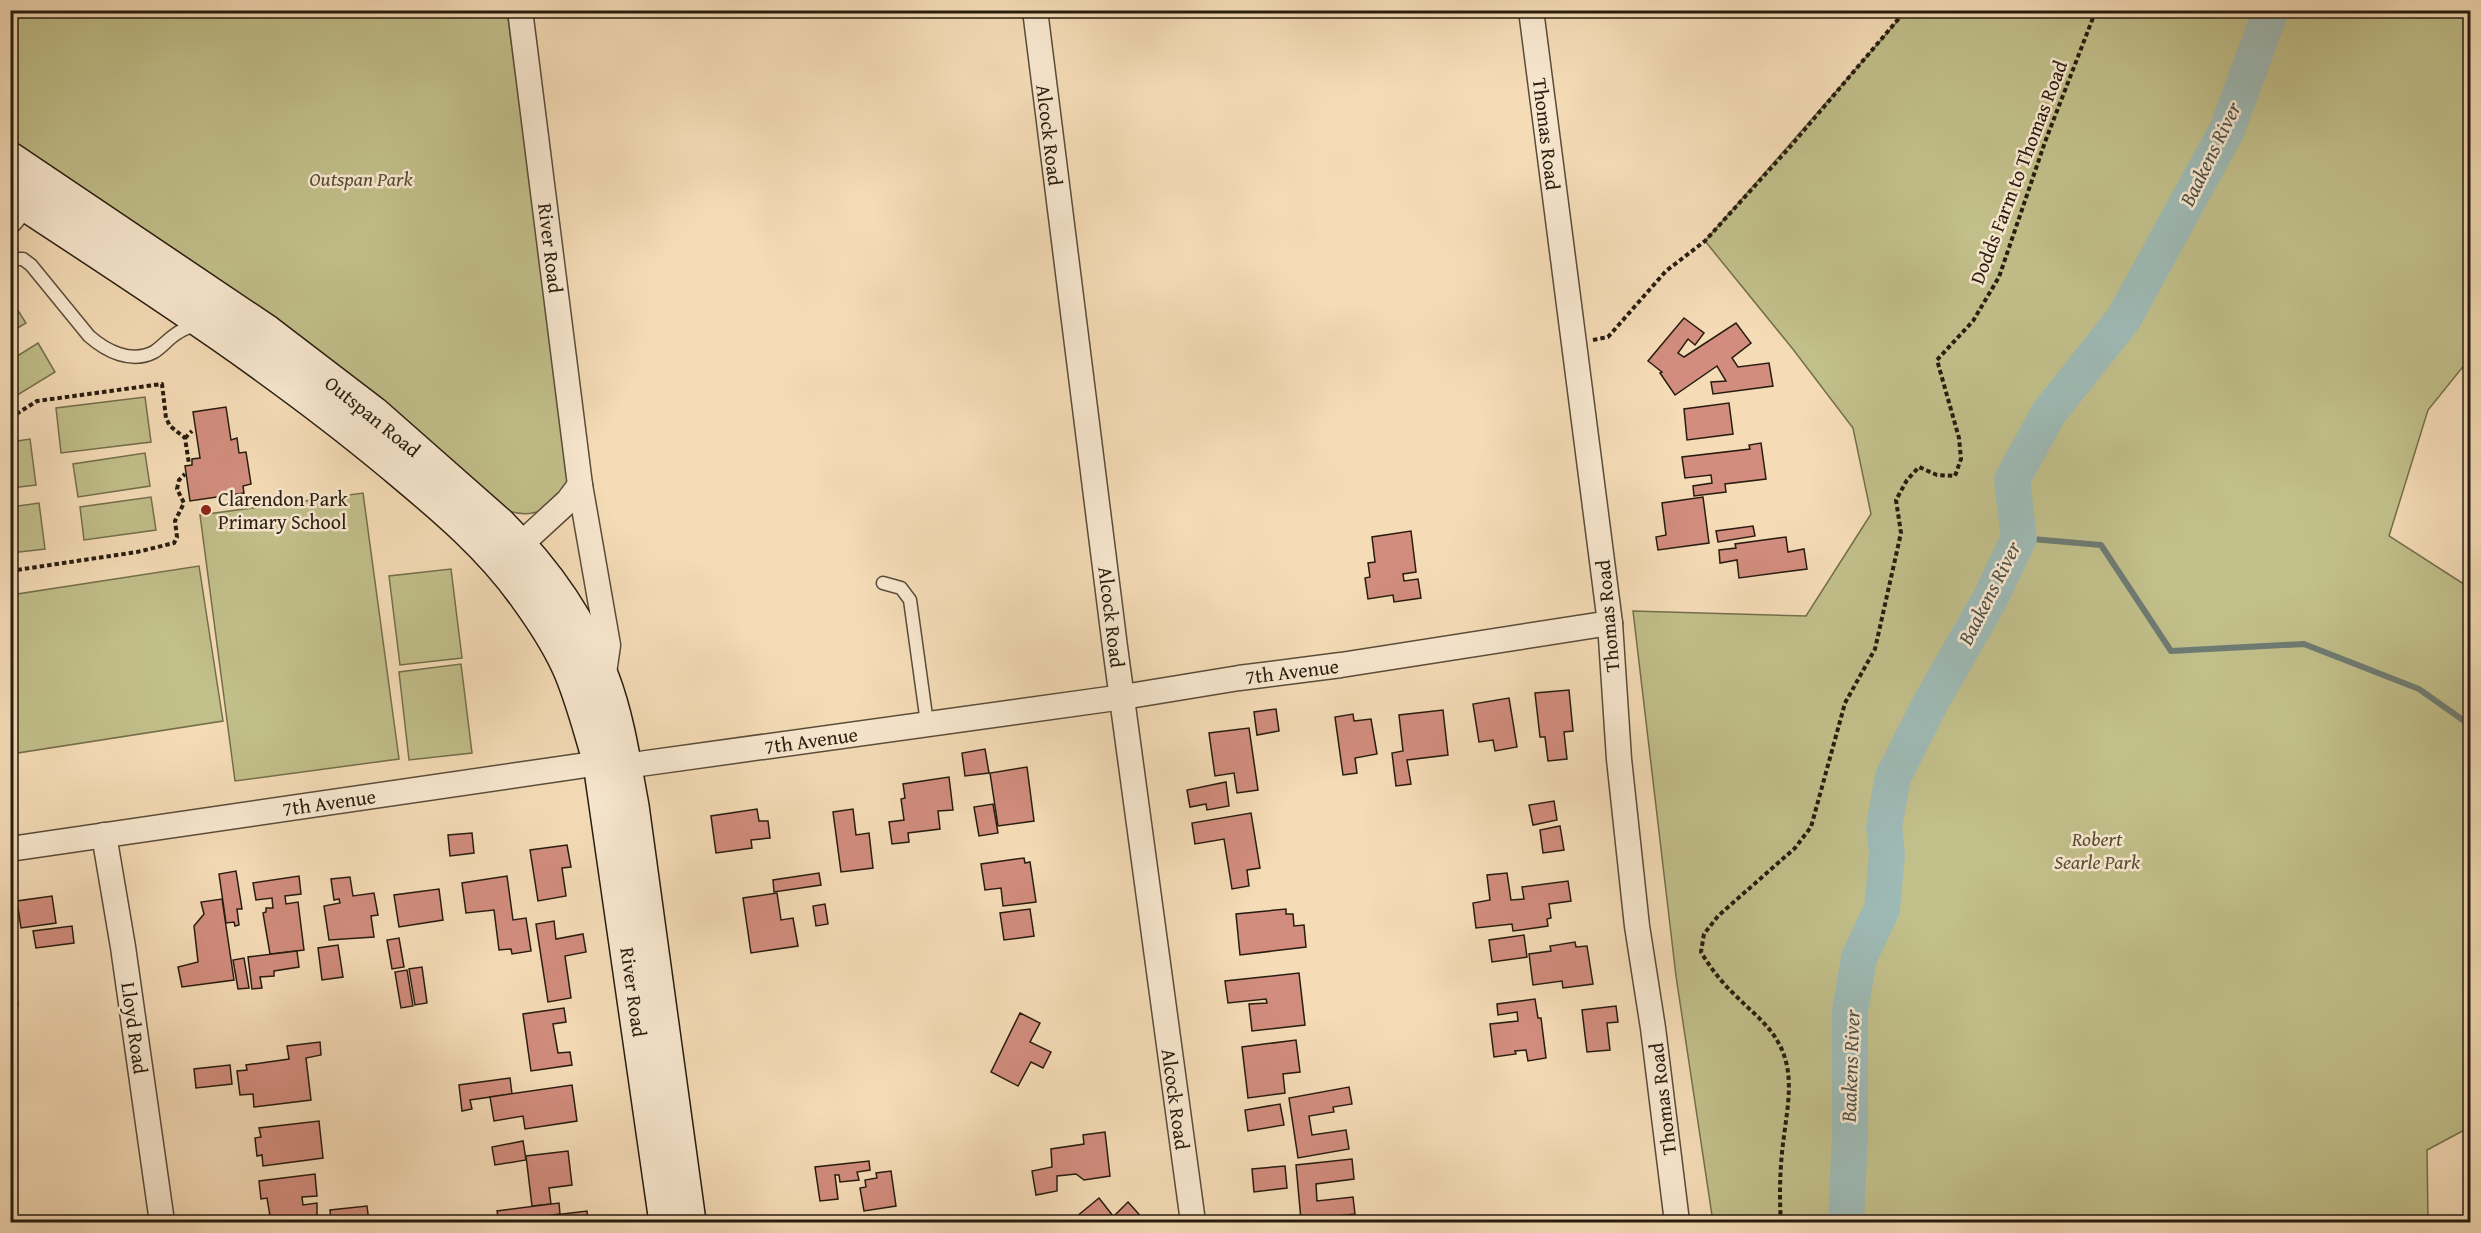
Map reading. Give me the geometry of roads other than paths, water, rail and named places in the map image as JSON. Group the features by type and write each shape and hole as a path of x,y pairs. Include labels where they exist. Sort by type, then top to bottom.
{"main road":[{"name":"Outspan Road","path":"10,159 267,332 373,413 510,554 534,608 569,669 612,765"},
{"name":"Outspan Road","path":"17,211 204,322 298,388 459,521 510,554 560,594 583,634 603,681 612,765"},
{"name":"River Road","path":"612,765 663,1117 689,1222"},
{"name":"River Road","path":"663,1117 666,1222"}],"street":[{"name":"River Road","path":"520,10 580,485 608,645 603,681"},
{"name":"Alcock Road","path":"1035,10 1122,697 1193,1222"},
{"name":"Thomas Road","path":"1531,10 1610,623 1614,709 1630,866 1677,1222"},
{"path":"510,554 568,501 580,485"},
{"name":"7th Avenue","path":"10,849 1122,697 1610,623"},
{"name":"Lloyd Road","path":"104,835 125,958 162,1222"}],"lane":[{"path":"10,258 23,259 31,265 89,336 98,344 118,354 144,356 161,347 176,333 204,322"},
{"path":"883,583 901,588 910,600 927,723"}],"waterway":[{"name":"Baakens River","path":"1846,1222 1850,1133 1850,1011 1859,958 1882,909 1887,854 1884,827 1893,777 1931,702 1990,599 2019,538 2012,480 2048,414 2124,318 2227,130 2271,10"},
{"path":"2019,538 2101,545 2171,651 2304,644 2419,689 2470,725"}],"place":[{"name":"Clarendon Park Primary School","path":"206,510"}],"park label":[{"name":"Outspan Park","path":"361,178"},
{"name":"Robert Searle Park","path":"2097,850"}]}
